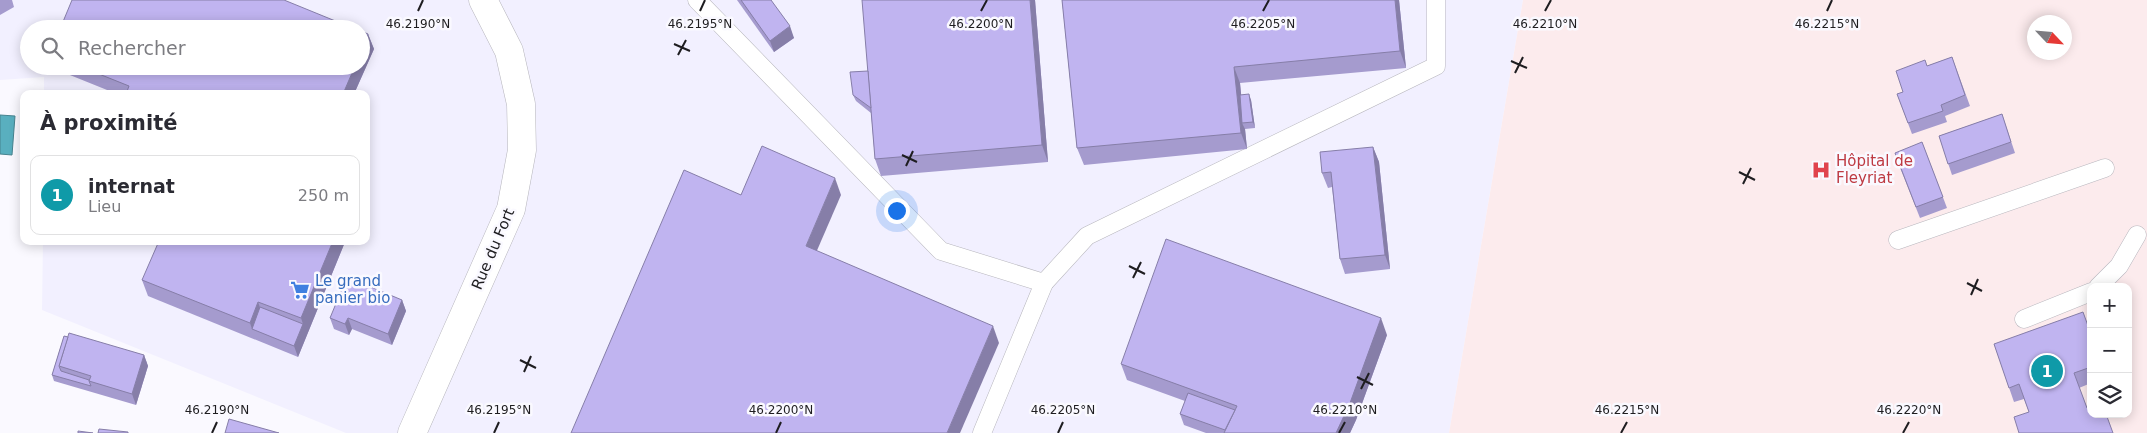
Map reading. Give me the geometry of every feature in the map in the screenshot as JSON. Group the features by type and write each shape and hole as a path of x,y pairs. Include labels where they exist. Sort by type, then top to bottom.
{"street":[{"name":"Rue du Fort","path":"412,433 511,209 522,150 521,104 509,51 483,0"}],"lane":[{"path":"697,0 941,251 1044,283"},
{"path":"982,433 1044,283 1087,236 1436,66 1436,0"},
{"path":"1898,240 2105,168"},
{"path":"2102,283 2119,266 2137,234"},
{"path":"2024,319 2087,294"}],"shaded area":[{"path":"0,0 1523,0 1449,433 346,433 42,310 43,245 370,245 370,90 44,90 44,77 0,80"},
{"name":"Hôpital de Fleyriat","path":"1523,0 2147,0 2147,433 1449,433"}],"water":[{"path":"0,115 15,116 12,155 0,154"}],"building":[{"path":"72,0 284,0 333,20 64,20"},
{"path":"741,0 771,0 790,26 770,41"},
{"path":"862,0 1030,0 1042,145 875,159"},
{"path":"1062,0 1395,0 1400,51 1234,67 1241,133 1077,148"},
{"path":"1952,57 1965,95 1941,105 1943,111 1908,123 1897,94 1903,92 1896,71 1925,60 1927,66"},
{"path":"868,71 871,108 853,95 850,72"},
{"path":"102,75 351,75 345,90 128,90 129,86"},
{"path":"1249,94 1253,122 1242,123 1240,95"},
{"path":"2002,114 2011,142 1948,164 1939,136"},
{"path":"1922,142 1943,197 1916,207 1895,153"},
{"path":"762,146 835,178 806,246 993,326 947,433 571,433 684,170 741,195"},
{"path":"1373,147 1385,255 1340,259 1331,172 1322,173 1320,152"},
{"path":"1166,239 1381,318 1350,403 1336,433 1224,433 1237,406 1121,364"},
{"path":"157,245 331,245 301,318 258,302 250,323 142,280"},
{"path":"347,277 402,300 388,334 348,318 345,324 330,318"},
{"path":"260,307 303,324 294,346 252,329"},
{"path":"2083,312 2087,323 2087,368 2074,373 2087,408 2087,418 2107,418 2113,433 2019,433 2014,417 2029,412 2019,384 2009,388 1994,344"},
{"path":"69,333 144,355 132,394 89,381 91,376 59,366"},
{"path":"64,336 68,337 59,366 61,371 89,380 91,386 52,375"},
{"path":"1188,393 1235,410 1225,430 1180,414"},
{"path":"229,419 279,433 225,433"},
{"path":"99,429 128,432 128,433 98,433"}],"place":[{"name":"Hôpital de Fleyriat","path":"1821,170"},
{"name":"Le grand panier bio","path":"300,290"},
{"name":"internat","path":"2047,371"}]}
